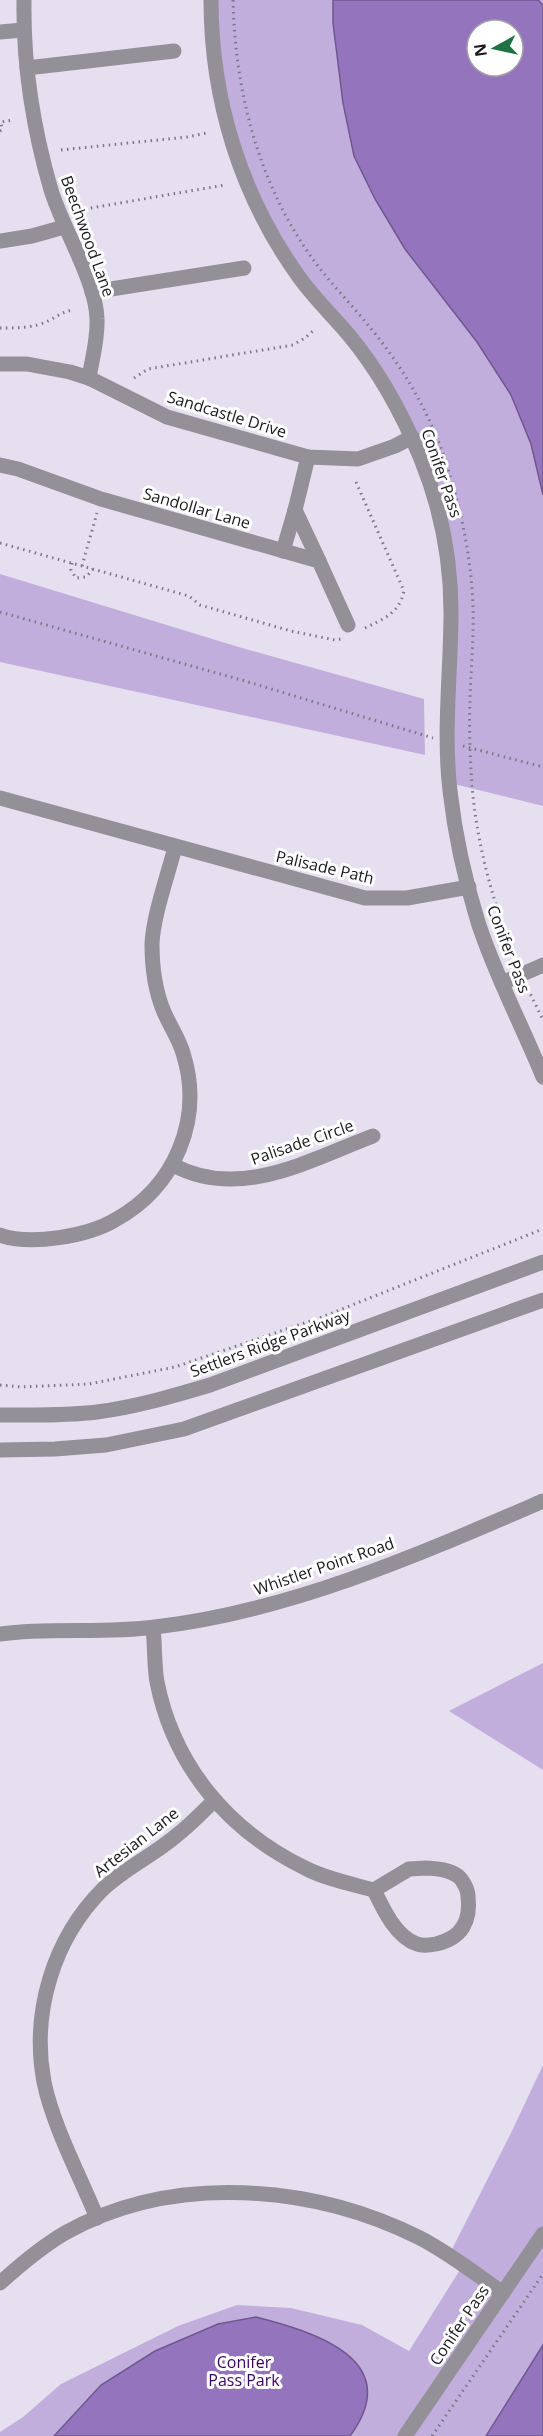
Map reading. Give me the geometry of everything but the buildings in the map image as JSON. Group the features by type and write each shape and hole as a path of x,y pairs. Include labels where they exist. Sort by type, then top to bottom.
{"street":[{"name":"Beechwood Lane","path":"24,0 24,30 32,114 41,154 64,227 92,292 98,318 89,378"},
{"name":"Conifer Pass","path":"211,0 215,70 223,110 239,167 278,247 371,365 412,437 436,501 449,571 451,610 447,701 450,791 478,923 542,1073"},
{"path":"0,32 24,30"},
{"path":"27,68 174,51"},
{"path":"0,241 32,236 64,227"},
{"path":"92,292 244,268"},
{"name":"Sandcastle Drive","path":"0,364 51,368 89,378 167,417 308,457 358,459 395,446 412,437"},
{"path":"283,551 308,457"},
{"name":"Sandollar Lane","path":"0,465 18,469 101,499 319,561"},
{"path":"295,510 351,631"},
{"name":"Palisade Path","path":"0,798 365,898 407,898 469,887"},
{"path":"0,1235 31,1239 59,1237 83,1234 110,1224 130,1212 153,1193 173,1165 184,1140 190,1115 191,1093 183,1052 163,1011 152,943 175,847"},
{"path":"502,983 543,965"},
{"name":"Palisade Circle","path":"173,1165 200,1177 219,1180 249,1179 287,1168 373,1136"},
{"name":"Settlers Ridge Parkway","path":"0,1415 50,1416 97,1412 170,1397 210,1385 543,1262"},
{"path":"0,1450 106,1445 184,1429 543,1300"},
{"name":"Whistler Point Road","path":"0,1634 153,1628 225,1616 312,1593 469,1533 543,1501"},
{"path":"153,1628 157,1681 165,1711 178,1744 192,1770 214,1801 239,1827 306,1869 374,1890 399,1931 418,1944 433,1944 451,1940 463,1928 470,1912 468,1891 459,1877 444,1869 409,1869 374,1890"},
{"name":"Artesian Lane","path":"97,2218 52,2109 44,2082 40,2023 45,1993 55,1962 68,1934 87,1907 104,1888 177,1835 214,1801"},
{"path":"0,2283 34,2254 65,2234 126,2207 201,2194 249,2192 285,2195 323,2203 389,2224 449,2255 503,2293"},
{"name":"Conifer Pass","path":"405,2436 543,2234"}],"path":[{"path":"233,0 237,67 261,161 279,201 317,265 395,360 422,407 442,452 457,498 470,567 473,607 471,748 472,786 479,835 505,934 543,1020"},
{"path":"0,131 2,130 1,122 13,120"},
{"path":"61,150 207,133"},
{"path":"79,210 225,185"},
{"path":"0,328 36,326 64,311 74,310"},
{"path":"134,378 148,369 293,345 315,329"},
{"path":"0,543 189,596 200,606 268,625 335,640 389,616 400,604 404,591 356,482"},
{"path":"82,566 101,499"},
{"path":"72,563 70,570 76,578 86,577 93,569"},
{"path":"0,612 234,678 426,736"},
{"path":"471,748 543,767"},
{"path":"0,1385 21,1387 89,1384 174,1367 322,1317 543,1229"},
{"path":"432,2436 543,2274"}],"green space":[{"path":"211,0 543,0 543,806 450,783 445,537 402,418 322,307 239,167"},
{"path":"0,574 242,648 424,699 425,755 0,662"},
{"path":"543,1663 543,1770 449,1711"},
{"name":"Conifer Pass Park","path":"543,2065 543,2436 0,2436 0,2432 23,2417 61,2384 178,2326 237,2305 291,2308 362,2325 409,2351 463,2265 449,2255"}],"shaded area":[{"path":"333,0 538,0 543,5 543,495 531,444 511,395 477,342 405,249 375,199 354,156 343,103 333,23"},
{"path":"256,2317 303,2331 326,2341 346,2354 360,2369 367,2387 364,2410 350,2436 54,2436 101,2385 155,2351 218,2324"},
{"path":"543,2345 543,2436 486,2436"}]}
